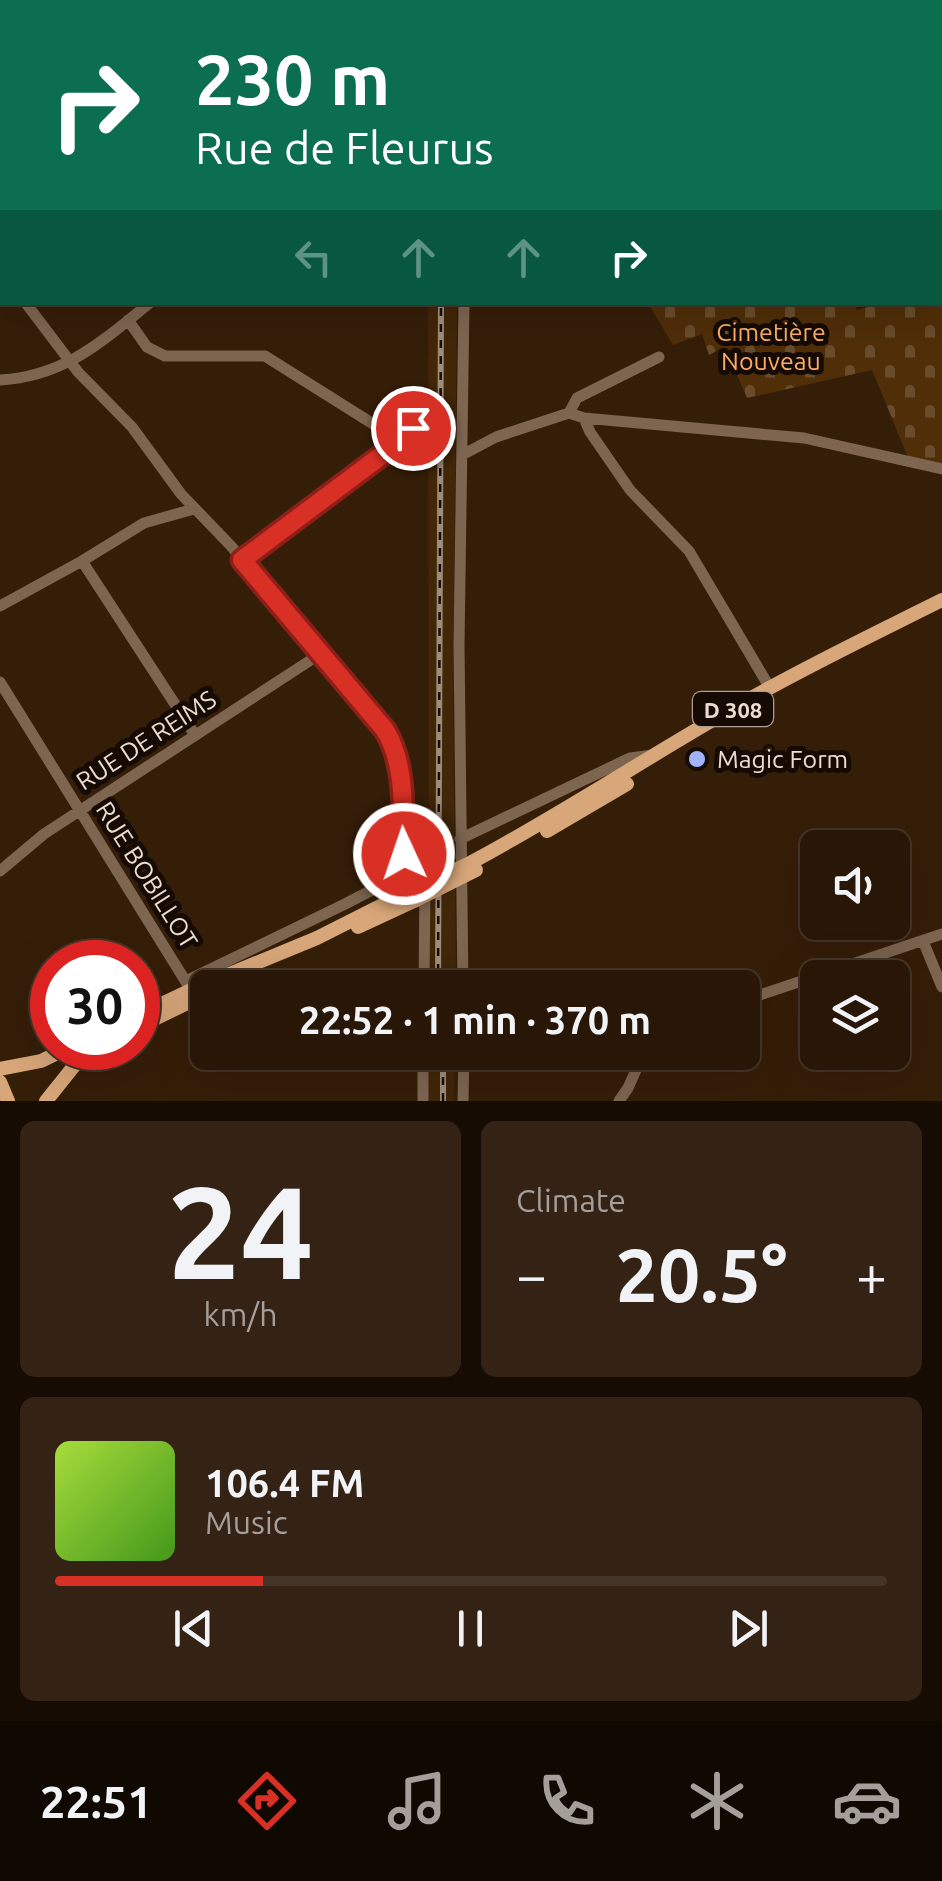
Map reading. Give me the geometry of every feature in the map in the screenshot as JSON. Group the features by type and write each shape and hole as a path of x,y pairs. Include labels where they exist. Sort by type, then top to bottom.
{"main road":[{"name":"D 308","path":"474,866 770,688 942,600"},
{"name":"D 308","path":"258,970 535,837 766,699 942,608"},
{"name":"D 308","path":"229,970 316,938 414,895"},
{"path":"160,1002 190,985"},
{"path":"160,1016 190,1002"},
{"path":"0,1069 30,1063"},
{"path":"46,1101 71,1070"},
{"path":"0,1082 8,1101"}],"street":[{"path":"27,305 70,363 132,427 194,509 385,730 398,755 404,854 424,878 424,970"},
{"path":"0,380 70,363 147,305"},
{"path":"464,305 459,645 464,970"},
{"path":"128,320 147,347 165,356 264,356 390,434 398,443"},
{"path":"568,413 577,398 659,357"},
{"path":"242,560 398,443 428,413"},
{"path":"462,455 496,438 568,413 584,418 804,438 942,469"},
{"path":"584,418 630,490 689,550 770,688"},
{"path":"0,606 144,523 194,509"},
{"path":"82,561 196,735"},
{"name":"RUE DE REIMS","path":"0,870 44,834 320,654"},
{"name":"RUE BOBILLOT","path":"0,682 190,982"},
{"path":"460,840 630,758 657,755"},
{"path":"218,970 411,866"},
{"path":"760,995 942,934"},
{"path":"923,940 942,987"},
{"path":"423,1070 423,1101"},
{"path":"463,1101 464,1070"},
{"path":"619,1101 636,1070"}],"shaded area":[{"path":"428,305 457,305 453,693 456,970 429,970"},
{"path":"429,1070 455,1070 454,1101 428,1101"}],"green space":[{"name":"Cimetière Nouveau","path":"649,305 854,305 857,310 876,305 942,305 942,464 908,457 872,370 747,398 725,347 709,355 702,334 673,345"}],"railway":[{"path":"438,970 441,305"},
{"path":"443,1070 443,1101"}],"place":[{"name":"Magic Form","path":"697,759"}],"route":[{"path":"404,854 400,770 391,740 242,560 413,428"}]}
